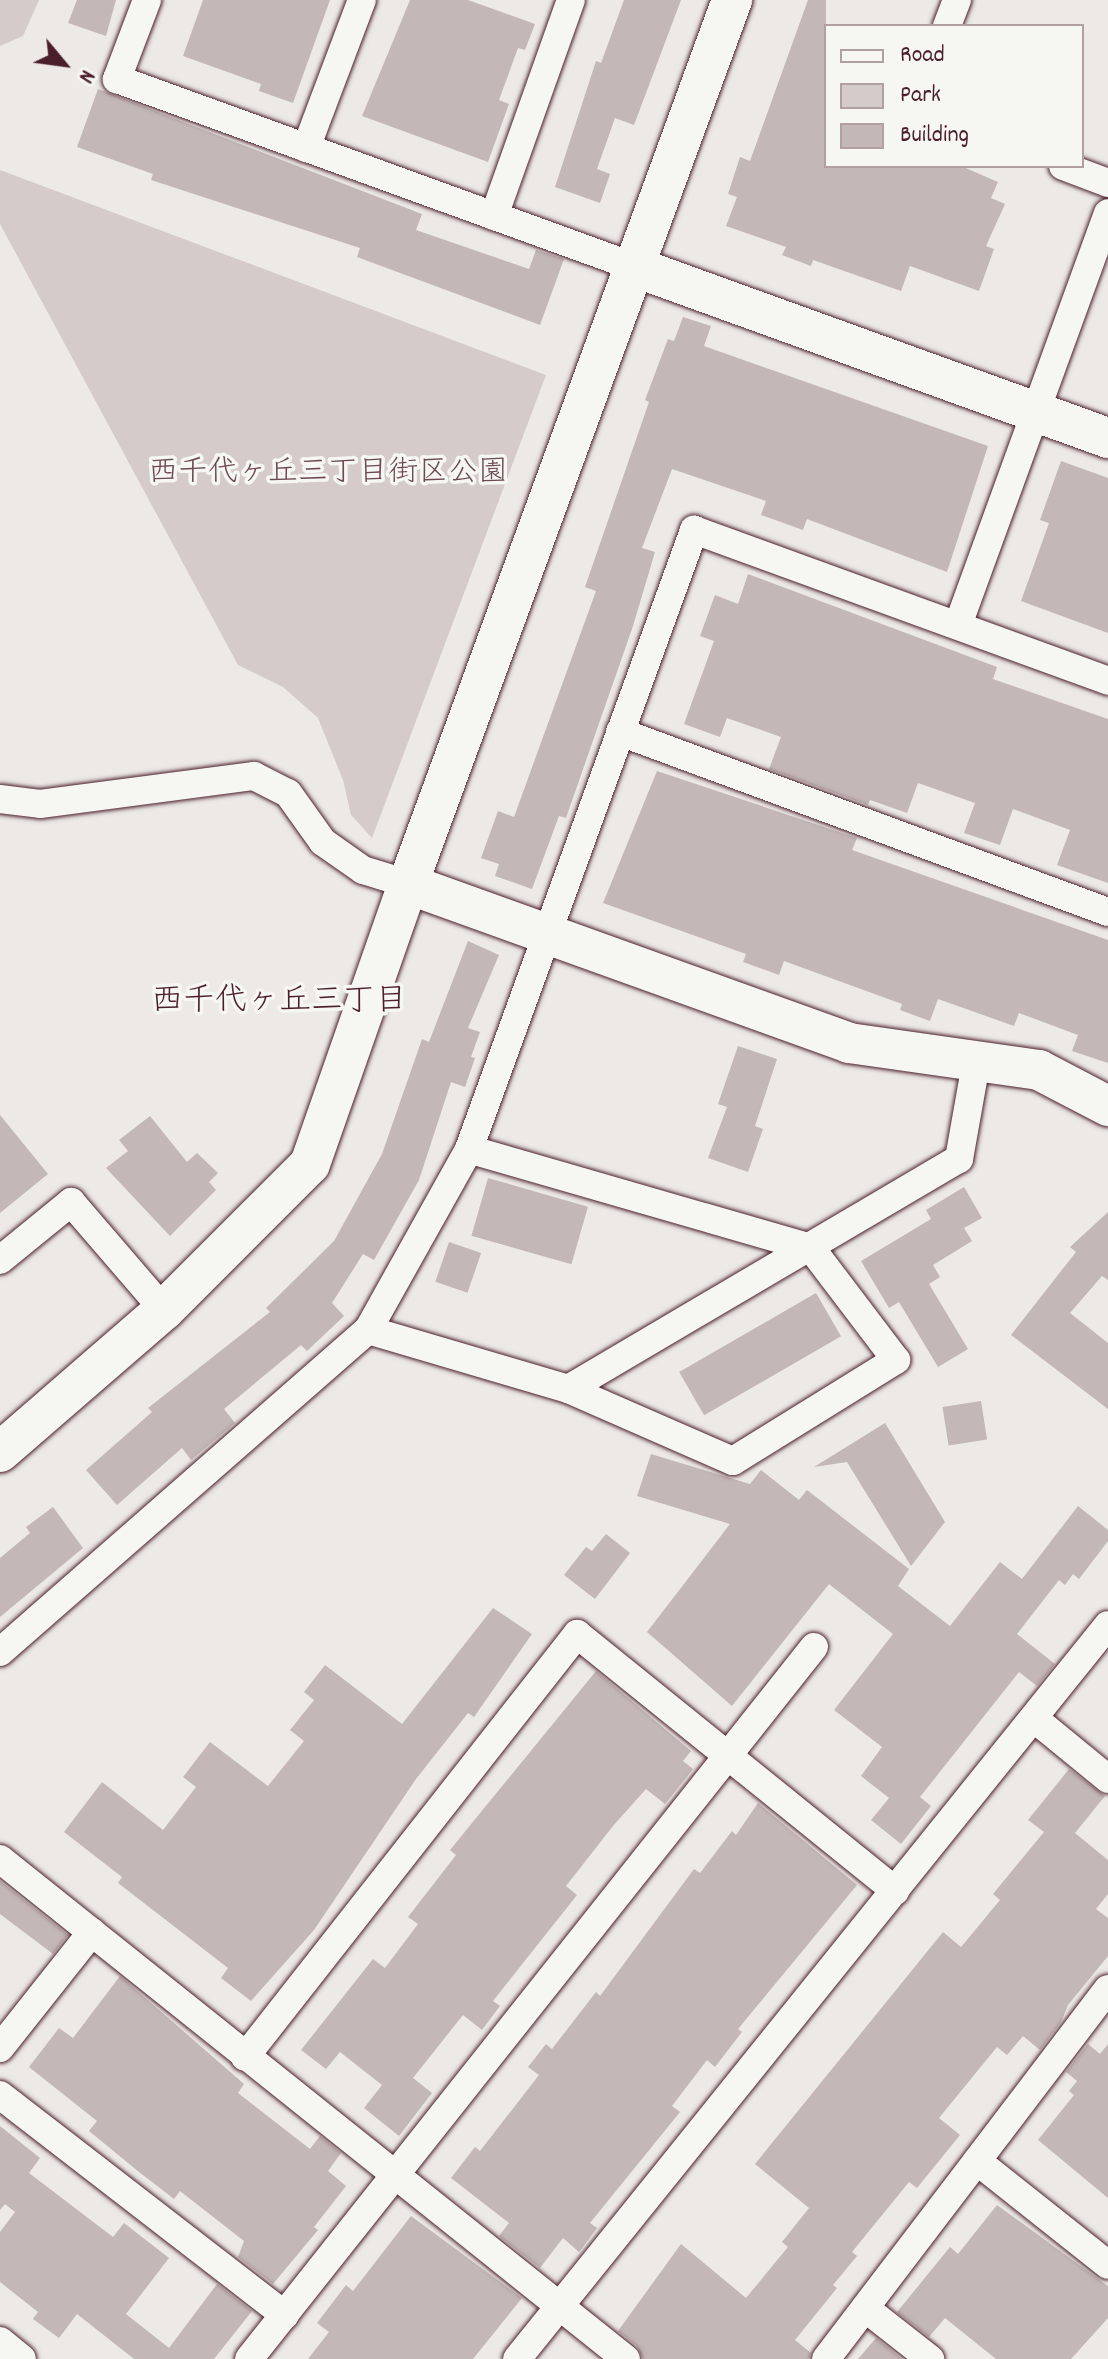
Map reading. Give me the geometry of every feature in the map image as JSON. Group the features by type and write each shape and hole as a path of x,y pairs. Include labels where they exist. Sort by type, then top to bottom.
{"street":[{"path":"147,0 117,79 1108,438"},
{"path":"306,148 362,0"},
{"path":"494,216 571,0"},
{"path":"0,1452 164,1310 310,1164 408,884 732,0"},
{"path":"948,24 957,0"},
{"path":"1068,168 1108,183"},
{"path":"958,625 1108,213"},
{"path":"0,1652 368,1330 469,1149 694,530 1108,681"},
{"path":"620,732 1108,912"},
{"path":"0,799 40,804 254,776 288,793 323,842 363,870 546,932 849,1043 977,1058 1039,1070 1108,1106"},
{"path":"568,1389 959,1159 977,1058"},
{"path":"368,1330 568,1389 733,1461 896,1360 811,1248 469,1149"},
{"path":"0,1260 71,1202 164,1310"},
{"path":"517,2359 1036,1720 1108,1625"},
{"path":"245,2057 577,1634 895,1891"},
{"path":"249,2359 397,2178 814,1647"},
{"path":"1036,1720 1108,1779"},
{"path":"0,1859 557,2307 626,2359"},
{"path":"0,2048 92,1932"},
{"path":"826,2359 977,2161 1103,2007"},
{"path":"0,2095 285,2315"},
{"path":"977,2161 1108,2265"},
{"path":"865,2308 930,2359"},
{"path":"0,2341 22,2359"}],"green space":[{"path":"0,0 39,0 23,36 0,46"},
{"name":"西千代ヶ丘三丁目街区公園","path":"0,170 546,375 372,838 351,815 343,780 318,718 283,687 238,665 0,224"}],"building":[{"path":"77,0 116,0 106,36 68,23"},
{"path":"203,0 330,0 293,103 259,91 261,84 183,56"},
{"path":"410,0 468,0 535,24 525,50 518,48 499,100 509,104 488,162 362,116"},
{"path":"624,0 681,0 634,125 615,118 597,169 610,174 600,203 555,187 596,61 601,63"},
{"path":"808,0 826,0 824,168 966,168 998,182 991,198 1005,204 986,246 994,249 979,291 910,266 901,291 813,260 811,266 782,255 786,247 726,226 737,197 728,194 740,157 750,161"},
{"path":"98,89 422,214 416,230 529,269 536,250 564,259 540,325 357,257 360,248 151,180 153,174 77,147"},
{"path":"683,317 711,326 704,346 988,446 947,572 807,519 803,530 761,515 766,501 672,469 642,548 655,552 633,626 566,818 559,816 532,889 495,876 499,864 481,858 498,811 514,817 596,591 585,587 649,402 645,400 668,339 674,341"},
{"path":"1061,461 1108,478 1108,633 1021,601 1049,523 1040,520"},
{"path":"748,574 997,667 993,679 1108,719 1108,883 1057,865 1070,830 1013,809 1000,845 964,833 975,803 918,783 907,813 870,800 868,805 769,769 781,737 727,718 720,737 684,724 714,641 700,636 715,595 738,604"},
{"path":"657,771 857,838 852,850 1108,940 1108,1063 1072,1051 1078,1035 1019,1013 1014,1026 938,999 930,1021 900,1010 902,1004 784,961 779,975 743,962 746,954 603,903"},
{"path":"468,941 499,955 468,1028 480,1032 471,1057 475,1058 465,1087 451,1082 419,1180 374,1260 363,1254 332,1303 344,1316 307,1351 301,1345 224,1409 235,1423 191,1460 182,1448 117,1505 86,1470 152,1412 148,1408 270,1312 266,1308 334,1241 382,1154 422,1039 429,1042"},
{"path":"738,1046 777,1059 755,1126 763,1129 748,1172 708,1158 727,1107 718,1104"},
{"path":"0,1115 48,1174 0,1213"},
{"path":"150,1116 187,1162 197,1153 218,1173 209,1182 216,1190 170,1236 106,1168 128,1151 119,1140"},
{"path":"488,1178 588,1207 571,1264 471,1236"},
{"path":"964,1187 982,1218 964,1228 972,1241 933,1265 940,1277 929,1284 968,1349 938,1367 899,1302 889,1308 861,1261 931,1219 926,1210"},
{"path":"1108,1212 1108,1280 1102,1276 1070,1313 1108,1343 1108,1409 1011,1335 1076,1252 1070,1247"},
{"path":"449,1242 481,1253 467,1293 435,1282"},
{"path":"816,1293 841,1336 704,1415 679,1372"},
{"path":"981,1401 987,1440 949,1446 942,1407"},
{"path":"885,1423 945,1522 911,1566 847,1462 814,1467"},
{"path":"651,1454 750,1484 761,1470 799,1500 807,1490 909,1569 898,1586 950,1626 1000,1562 1022,1579 1078,1506 1108,1530 1108,1541 1079,1579 1073,1574 1065,1585 1059,1580 1017,1634 1055,1664 1037,1686 1019,1672 920,1797 931,1806 901,1844 871,1820 889,1798 861,1776 882,1747 834,1710 893,1634 829,1584 732,1706 647,1632 730,1524 637,1496"},
{"path":"53,1507 83,1548 0,1617 0,1558 30,1533 26,1527"},
{"path":"606,1534 630,1553 595,1599 564,1575 586,1547 592,1551"},
{"path":"493,1608 532,1634 474,1717 468,1713 416,1779 314,1930 251,2001 221,1978 228,1968 118,1883 122,1877 64,1832 102,1782 163,1830 196,1787 183,1777 210,1742 268,1786 304,1741 290,1730 314,1700 304,1692 325,1665 402,1724"},
{"path":"596,1671 691,1751 683,1761 693,1769 665,1804 646,1789 613,1826 566,1886 577,1895 493,2001 500,2006 482,2030 463,2015 413,2078 432,2093 399,2136 364,2108 382,2085 340,2052 326,2069 301,2050 373,1959 385,1968 418,1924 408,1917 456,1855 450,1850"},
{"path":"1069,1769 1105,1796 1075,1833 1108,1860 1108,1894 1096,1909 1108,1918 1108,1956 1068,2005 1061,2022 1040,2050 1023,2036 1007,2055 997,2047 939,2118 960,2135 917,2188 909,2182 852,2252 857,2256 833,2285 837,2288 795,2340 811,2353 809,2359 643,2359 637,2346 618,2331 681,2244 746,2298 788,2247 782,2242 809,2208 755,2164 943,1932 961,1947 1000,1900 993,1894 1044,1832 1028,1820"},
{"path":"758,1803 857,1885 738,2029 742,2032 715,2067 707,2060 672,2106 680,2112 590,2223 597,2228 579,2252 563,2238 540,2268 499,2236 509,2223 451,2178 475,2147 480,2151 539,2075 528,2067 546,2044 552,2049 596,1992 600,1996 694,1869 700,1873 732,1831 736,1835"},
{"path":"0,1881 68,1935 53,1954 0,1914"},
{"path":"120,1976 244,2084 238,2093 310,2149 320,2136 341,2153 328,2171 346,2186 314,2227 318,2230 273,2284 238,2257 244,2241 180,2191 174,2199 139,2172 89,2131 97,2121 29,2067 59,2028 73,2038"},
{"path":"1088,2044 1100,2054 1108,2044 1108,2198 1038,2140 1074,2095 1069,2091 1077,2081 1066,2072"},
{"path":"0,2126 40,2158 29,2173 113,2237 124,2223 169,2258 126,2314 169,2348 217,2284 252,2311 214,2359 134,2359 77,2314 59,2338 33,2319 38,2312 0,2282 0,2232 15,2212 5,2204 0,2210"},
{"path":"997,2205 1108,2286 1108,2318 1071,2359 996,2359 945,2318 929,2337 897,2312 950,2247 958,2254"},
{"path":"411,2216 522,2298 473,2359 308,2359 329,2332 317,2323 346,2285 353,2291"},
{"path":"876,2338 902,2359 858,2359"}],"district":[{"name":"西千代ヶ丘三丁目","path":"279,1003"}]}
